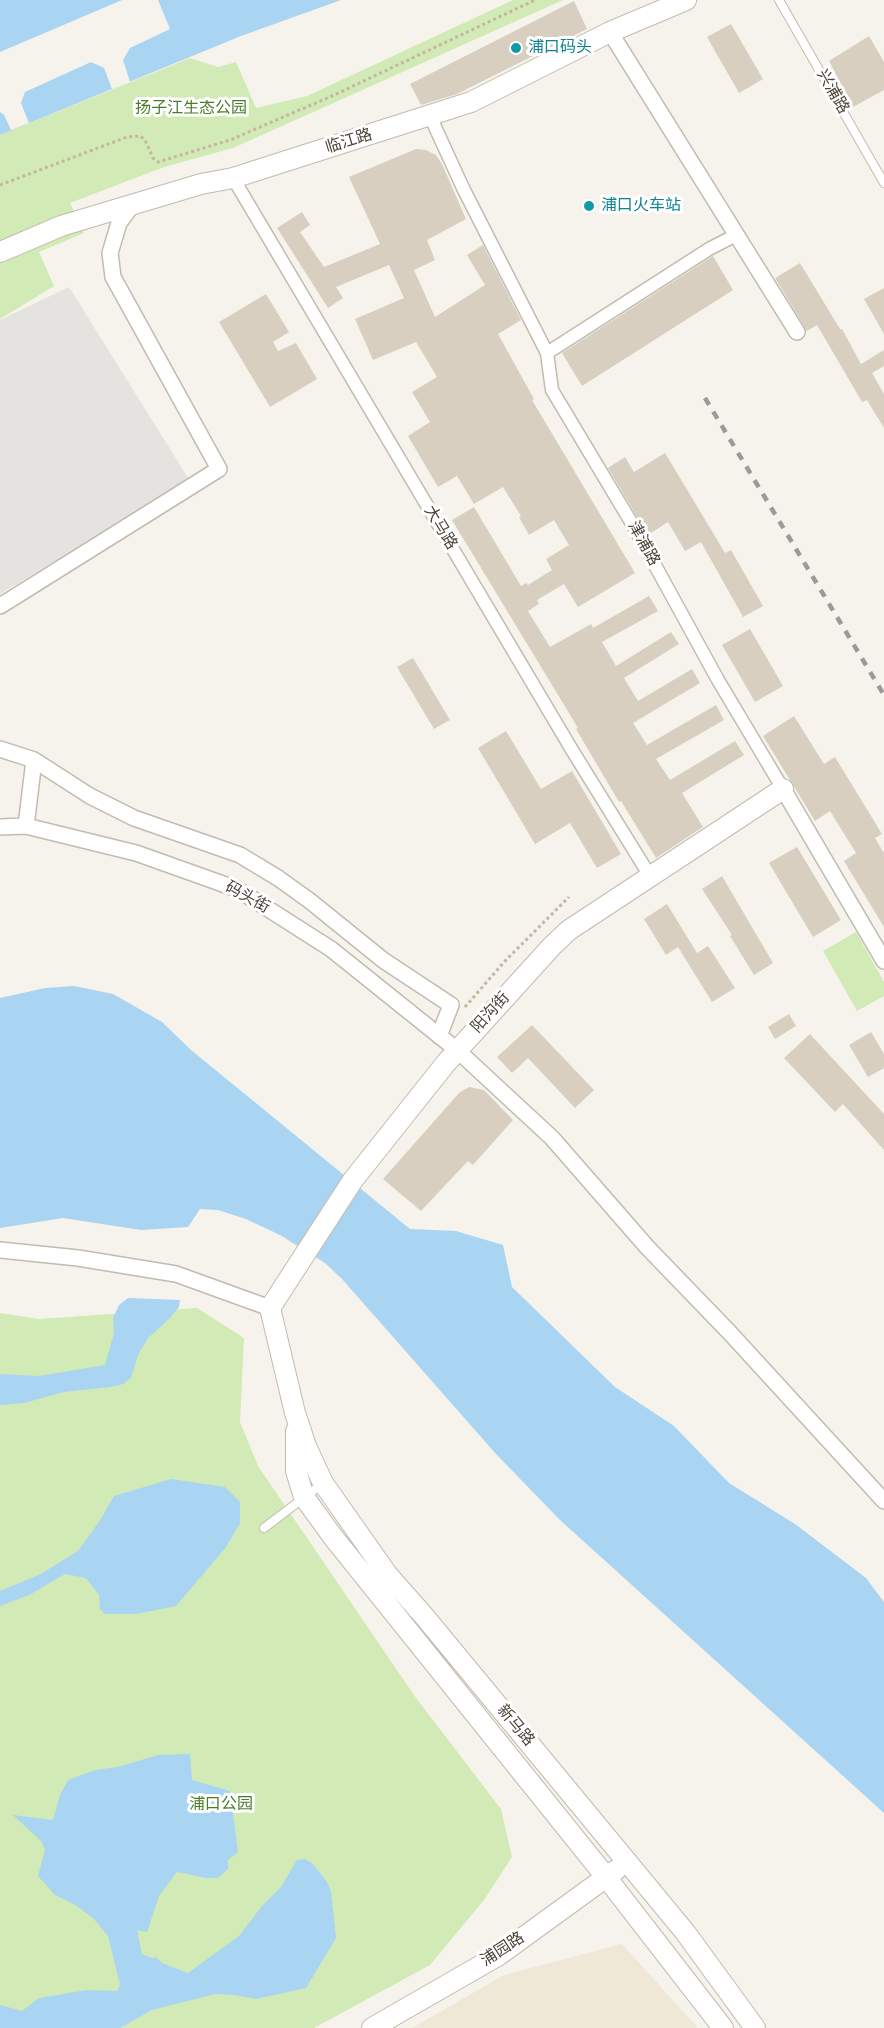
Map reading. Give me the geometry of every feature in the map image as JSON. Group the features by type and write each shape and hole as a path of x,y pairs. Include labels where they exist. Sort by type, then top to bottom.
{"street":[{"name":"临江路","path":"0,252 61,226 201,184 233,178 471,102 610,32 686,0"},
{"path":"610,32 796,332"},
{"name":"津浦路","path":"430,116 463,188 547,353 552,390 634,527 718,680 884,961"},
{"name":"大马路","path":"233,178 572,750 650,876"},
{"path":"0,606 219,469 113,277 110,254 113,243 119,223 133,204"},
{"path":"547,353 709,249 736,235"},
{"path":"0,749 34,760 90,796 134,818 240,855 278,878 383,960 451,1005 439,1036"},
{"path":"26,826 34,760"},
{"name":"阳沟街","path":"270,1308 352,1180 457,1050 568,930 783,789"},
{"name":"码头街","path":"0,827 26,826 136,853 237,889 331,949 457,1050 552,1138 647,1246 884,1501"},
{"path":"0,1250 78,1258 176,1274 270,1308"},
{"name":"新马路","path":"270,1308 295,1413 306,1446 323,1483 387,1574 685,1932 755,2028"},
{"name":"新马路","path":"295,1413 296,1471 304,1497 333,1537 606,1877 723,2028"},
{"name":"浦园路","path":"372,2028 499,1954 628,1862"}],"lane":[{"name":"兴浦路","path":"779,0 884,183"},
{"path":"264,1528 323,1483"}],"path":[{"path":"0,185 127,137 140,136 145,140 153,158 158,162 230,140 332,96 535,0"},
{"path":"461,1011 505,961 569,897"}],"shaded area":[{"path":"69,287 190,481 0,594 0,320"},
{"path":"622,1944 698,2028 412,2028 504,1975"}],"green space":[{"name":"扬子江生态公园","path":"513,0 563,0 233,148 164,167 70,203 84,233 39,252 54,286 0,319 0,135 190,58 218,67 236,62 256,108 307,96"},
{"path":"856,932 884,982 884,996 857,1011 823,951"},
{"name":"浦口公园","path":"197,1308 244,1338 240,1422 258,1466 416,1698 501,1809 512,1857 484,1900 430,1965 314,2028 0,2028 0,1313 39,1319"}],"water":[{"path":"0,0 341,0 241,36 0,135"},
{"path":"74,986 113,994 162,1022 191,1050 410,1229 456,1231 503,1245 512,1287 615,1387 674,1426 729,1483 795,1524 866,1578 884,1602 884,1813 560,1520 496,1454 342,1279 325,1263 280,1235 246,1219 218,1210 200,1209 188,1227 141,1230 63,1218 0,1228 0,998 45,988"},
{"path":"128,1298 180,1300 179,1307 169,1319 148,1338 138,1355 131,1378 123,1384 110,1387 64,1392 24,1403 0,1405 0,1374 39,1376 105,1365 114,1333 113,1318 119,1305"},
{"path":"171,1479 225,1487 240,1502 240,1523 226,1547 176,1606 136,1614 105,1614 100,1609 99,1595 86,1578 65,1574 29,1595 0,1606 0,1591 39,1575 78,1551 114,1496"},
{"path":"190,1754 192,1780 230,1791 238,1852 228,1860 228,1869 218,1878 177,1872 159,1896 147,1932 137,1930 142,1954 152,1958 156,1957 162,1963 188,1973 239,1936 262,1906 281,1887 297,1860 305,1859 313,1864 327,1882 331,1892 336,1938 306,1988 256,1999 215,1994 152,2010 120,2028 0,2028 0,2005 22,2011 39,1998 87,1990 117,1991 120,1985 108,1936 94,1919 77,1906 55,1895 38,1876 45,1850 41,1841 13,1815 53,1820 60,1795 68,1780 95,1770 118,1767 158,1755"}],"pier":[{"path":"122,0 158,0 170,29 130,48 123,60 130,82 112,89 104,68 91,62 25,92 21,103 29,123 11,130 4,115 0,112 0,52"}],"building":[{"name":"浦口码头","path":"574,1 587,29 457,94 421,105 410,84"},
{"path":"731,24 763,79 739,93 707,37"},
{"path":"869,36 884,62 884,90 853,107 829,61"},
{"path":"416,149 426,150 436,155 466,219 427,240 435,260 414,270 435,317 485,285 467,255 483,245 521,320 498,334 534,399 532,400 635,573 578,607 564,584 537,600 539,604 528,611 550,647 591,624 593,628 649,596 658,611 602,642 616,666 671,632 679,644 624,678 638,701 692,669 700,683 633,723 647,745 716,705 724,720 656,759 670,780 735,741 744,755 682,793 703,827 656,858 621,801 619,802 576,729 578,728 452,520 474,507 521,586 526,583 528,585 552,570 546,559 569,545 554,520 529,535 519,517 521,516 503,487 474,504 457,476 438,487 408,436 430,422 412,392 437,377 416,342 373,360 355,319 404,298 389,265 336,287 343,298 328,308 277,228 302,212 310,225 300,232 324,267 380,244 349,177"},
{"path":"713,256 733,290 582,386 562,353"},
{"path":"800,263 842,329 861,364 884,350 884,366 872,373 884,394 884,428 867,400 862,402 817,325 807,331 775,278"},
{"path":"884,288 884,334 864,299"},
{"path":"266,294 289,332 273,342 278,351 296,343 317,379 270,407 219,322"},
{"path":"665,453 725,553 731,550 763,606 743,617 701,542 685,551 668,522 648,535 608,468 625,457 634,472"},
{"path":"750,629 783,686 755,702 722,645"},
{"path":"413,658 450,720 434,729 397,667"},
{"path":"794,716 824,764 835,757 882,834 875,838 884,853 884,927 844,861 856,853 830,811 815,821 763,736"},
{"path":"506,731 541,789 572,771 621,854 597,868 570,823 535,844 478,748"},
{"path":"797,847 841,920 813,937 769,863"},
{"path":"722,876 773,963 754,975 730,936 732,935 702,889"},
{"path":"667,904 697,953 708,946 735,988 712,1002 678,947 666,955 644,919"},
{"path":"789,1014 796,1026 775,1039 768,1027"},
{"path":"532,1025 594,1090 575,1108 528,1058 512,1073 497,1057"},
{"path":"871,1032 884,1054 884,1068 868,1077 849,1045"},
{"path":"810,1034 884,1114 884,1150 843,1104 835,1112 784,1058"},
{"path":"469,1087 484,1090 513,1120 473,1165 468,1161 421,1211 383,1179 459,1093"}],"railway":[{"path":"705,398 884,695"}],"place":[{"name":"浦口码头","path":"516,48"},
{"name":"浦口火车站","path":"589,206"}]}
